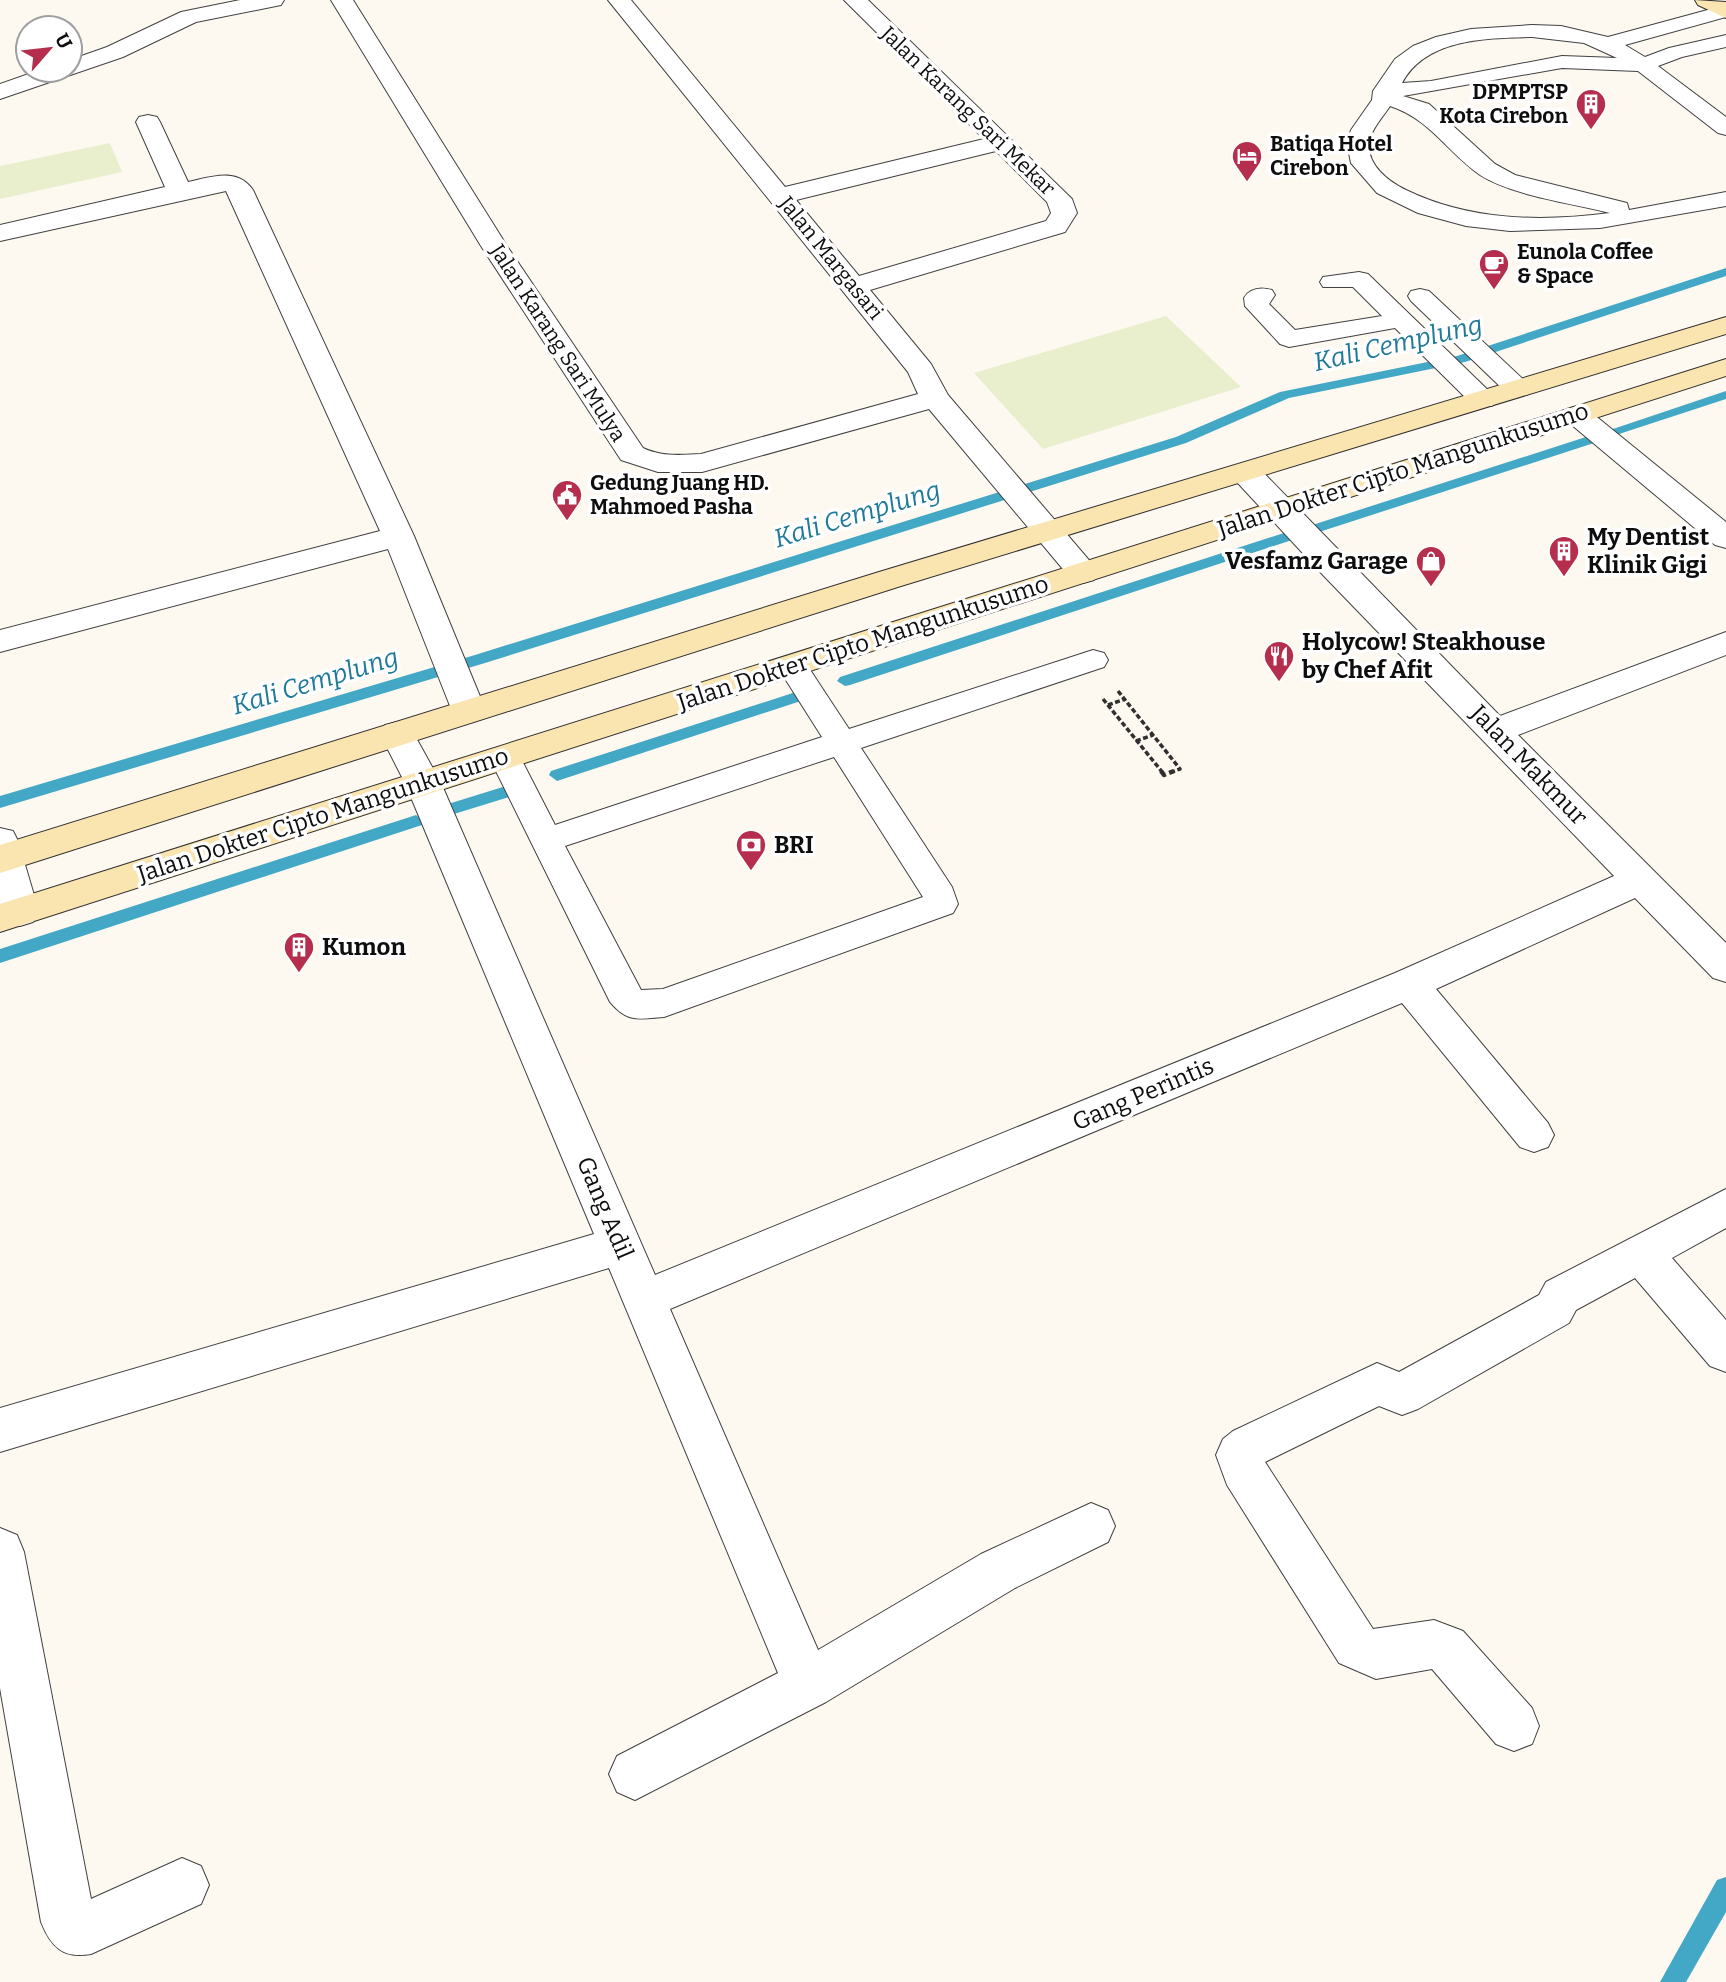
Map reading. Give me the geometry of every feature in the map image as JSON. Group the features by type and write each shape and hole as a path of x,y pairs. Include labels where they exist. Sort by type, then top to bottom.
{"main road":[{"path":"1706,0 1726,11"},
{"name":"Jalan Dokter Cipto Mangunkusumo","path":"2,850 397,734 464,698 890,579 1044,526 1246,472 1474,391 1726,325"},
{"name":"Jalan Dokter Cipto Mangunkusumo","path":"10,915 1726,367"}],"street":[{"path":"84,63 116,52 184,8 273,0"},
{"name":"Jalan Karang Sari Mulya","path":"342,0 494,247 632,454 646,462 673,465 702,463 935,398"},
{"name":"Jalan Karang Sari Mekar","path":"854,286 1056,226 1064,213 1059,200 855,0"},
{"name":"Jalan Margasari","path":"630,3 780,196 921,370 935,398 1083,573"},
{"path":"0,92 23,84"},
{"path":"148,122 180,193"},
{"path":"780,196 998,143"},
{"path":"0,233 216,183 233,183 240,190 398,536 464,698"},
{"path":"1577,415 1726,538"},
{"name":"Jalan Makmur","path":"1246,472 1334,567 1726,967"},
{"path":"0,641 398,536"},
{"path":"1496,730 1726,643"},
{"name":"Gang Adil","path":"397,734 423,783 808,1684"},
{"path":"2,850 10,915"},
{"name":"Gang Perintis","path":"643,1300 1409,984 1639,880"},
{"path":"1409,984 1534,1135"},
{"path":"1514,1727 1446,1648 1432,1642 1375,1655 1356,1646 1243,1469 1239,1455 1249,1446 1377,1384 1402,1394 1554,1309 1561,1296 1726,1207"},
{"path":"0,1430 621,1245"},
{"path":"1641,1253 1726,1352"},
{"path":"635,1774 808,1684 998,1571 1091,1526"},
{"path":"0,1552 68,1922 75,1930 91,1927 182,1885"}],"lane":[{"path":"1608,43 1726,11"},
{"path":"1726,128 1643,65 1608,43 1569,34 1509,30 1481,32 1444,41 1418,53 1403,65 1363,129 1357,153 1378,184 1422,207 1497,225 1525,226 1645,213 1726,199"},
{"path":"1384,94 1562,62 1643,65 1676,52 1726,41"},
{"path":"1384,94 1421,109 1487,169 1507,180 1559,195 1645,213"},
{"path":"1332,282 1359,279 1474,391"},
{"path":"1263,295 1256,298 1257,306 1289,339 1402,320"},
{"path":"1420,296 1509,381"},
{"path":"547,840 1085,662"},
{"path":"505,757 622,992 634,1005 664,1003 941,904 940,897 792,666"}],"path":[{"path":"1085,662 1125,699 1180,769 1164,775 1108,705 1085,662"},
{"path":"1108,705 1125,699"},
{"path":"1136,741 1153,735"}],"green space":[{"path":"110,143 122,172 0,199 0,166"},
{"path":"1166,316 1241,387 1043,449 974,373"}],"waterway":[{"name":"Kali Cemplung","path":"0,802 480,659 1181,440 1285,395 1460,359 1726,272"},
{"path":"1611,432 1726,395"},
{"path":"1308,531 1589,440"},
{"path":"845,681 1287,537"},
{"path":"557,775 805,694"},
{"path":"454,808 519,788"},
{"path":"0,956 416,821"},
{"path":"1672,1982 1726,1889"}],"place":[{"name":"DPMPTSP Kota Cirebon","path":"1591,131"},
{"name":"Batiqa Hotel Cirebon","path":"1247,183"},
{"name":"Eunola Coffee & Space","path":"1494,291"},
{"name":"Gedung Juang HD. Mahmoed Pasha","path":"567,522"},
{"name":"My Dentist Klinik Gigi","path":"1564,578"},
{"name":"Vesfamz Garage","path":"1431,588"},
{"name":"Holycow! Steakhouse by Chef Afit","path":"1279,683"},
{"name":"BRI","path":"751,872"},
{"name":"Kumon","path":"299,974"}]}
